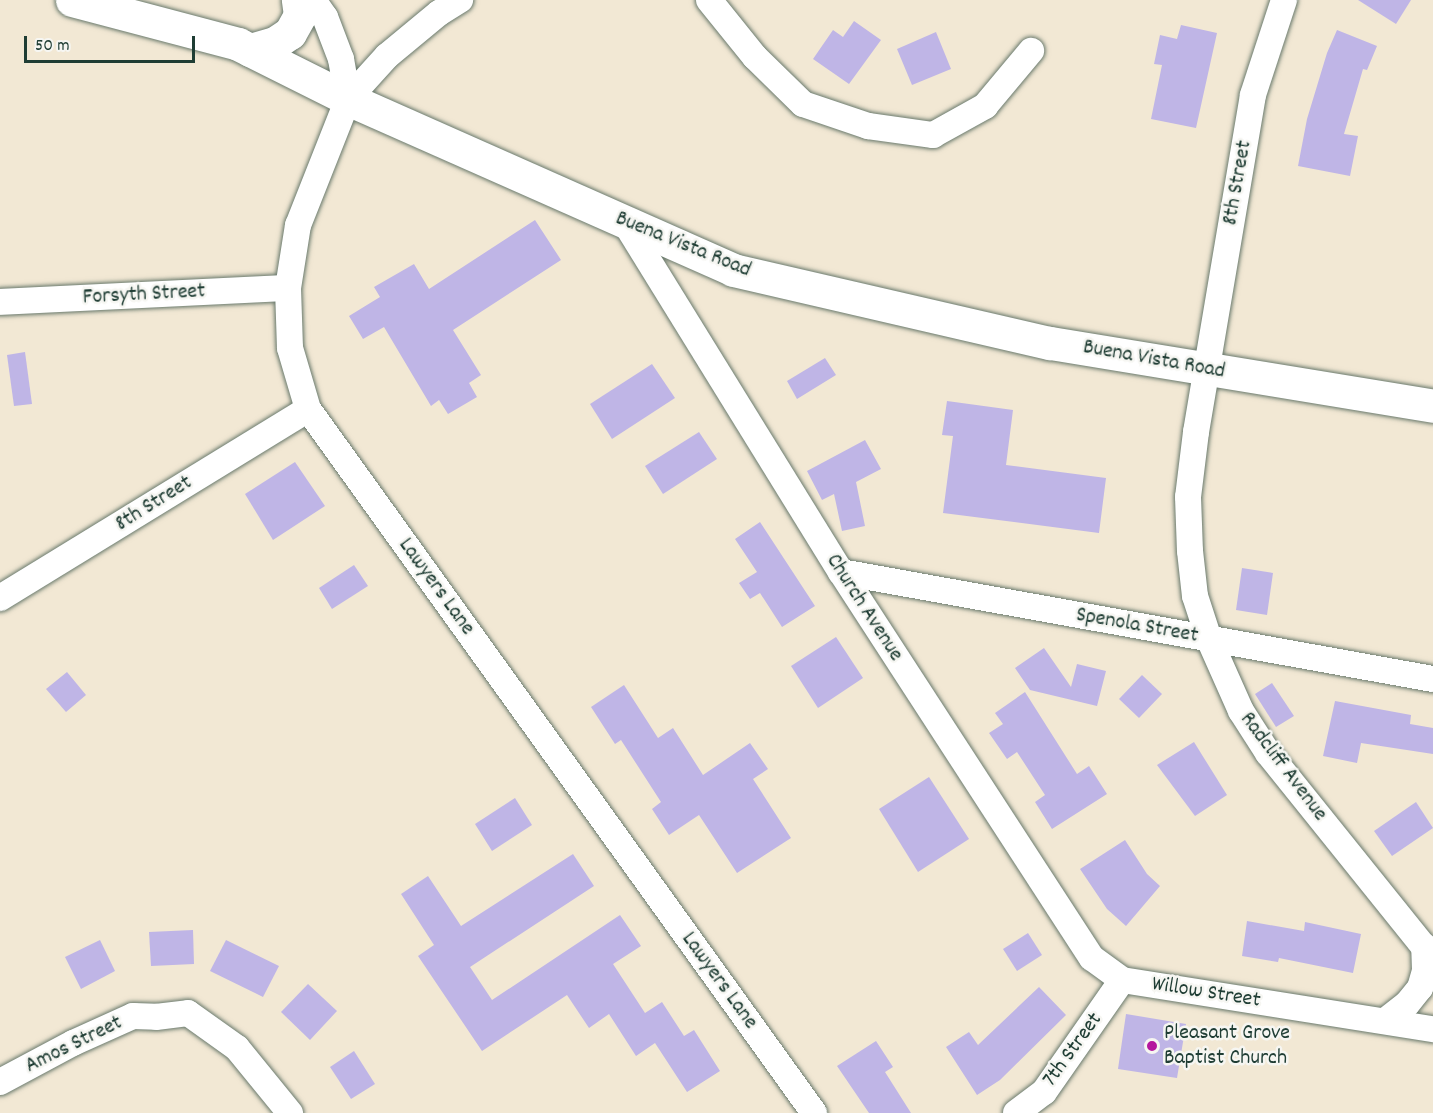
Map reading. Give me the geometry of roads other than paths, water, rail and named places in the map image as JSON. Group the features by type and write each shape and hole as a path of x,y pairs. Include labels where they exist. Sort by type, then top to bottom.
{"main road":[{"name":"Buena Vista Road","path":"72,0 238,44 348,99 733,270 1050,343 1433,406"},
{"path":"250,50 275,43 290,33 300,15 298,0"}],"street":[{"path":"314,0 325,17 341,59 348,99"},
{"path":"348,99 387,56 460,0"},
{"path":"709,0 755,57 803,104 868,126 933,135 985,106 1031,51"},
{"name":"8th Street","path":"1208,369 1253,95 1284,0"},
{"name":"Lawyers Lane","path":"348,99 298,225 288,288 290,348 308,409 814,1113"},
{"name":"Church Avenue","path":"624,221 841,572 1092,957 1122,980"},
{"name":"Forsyth Street","path":"0,302 288,288"},
{"name":"Radcliff Avenue","path":"1208,369 1196,432 1188,497 1190,551 1196,596 1209,639 1240,711 1268,753 1429,952"},
{"name":"8th Street","path":"0,598 308,409"},
{"name":"Spenola Street","path":"841,572 1433,679"},
{"path":"1385,1021 1407,1004 1420,988 1429,952"},
{"name":"Willow Street","path":"1122,980 1433,1029"},
{"name":"7th Street","path":"1016,1113 1044,1092 1122,980"},
{"name":"Amos Street","path":"0,1082 73,1043 133,1016 156,1017 188,1013 237,1048 291,1113"}],"place":[{"name":"Pleasant Grove Baptist Church","path":"1152,1046"}]}
